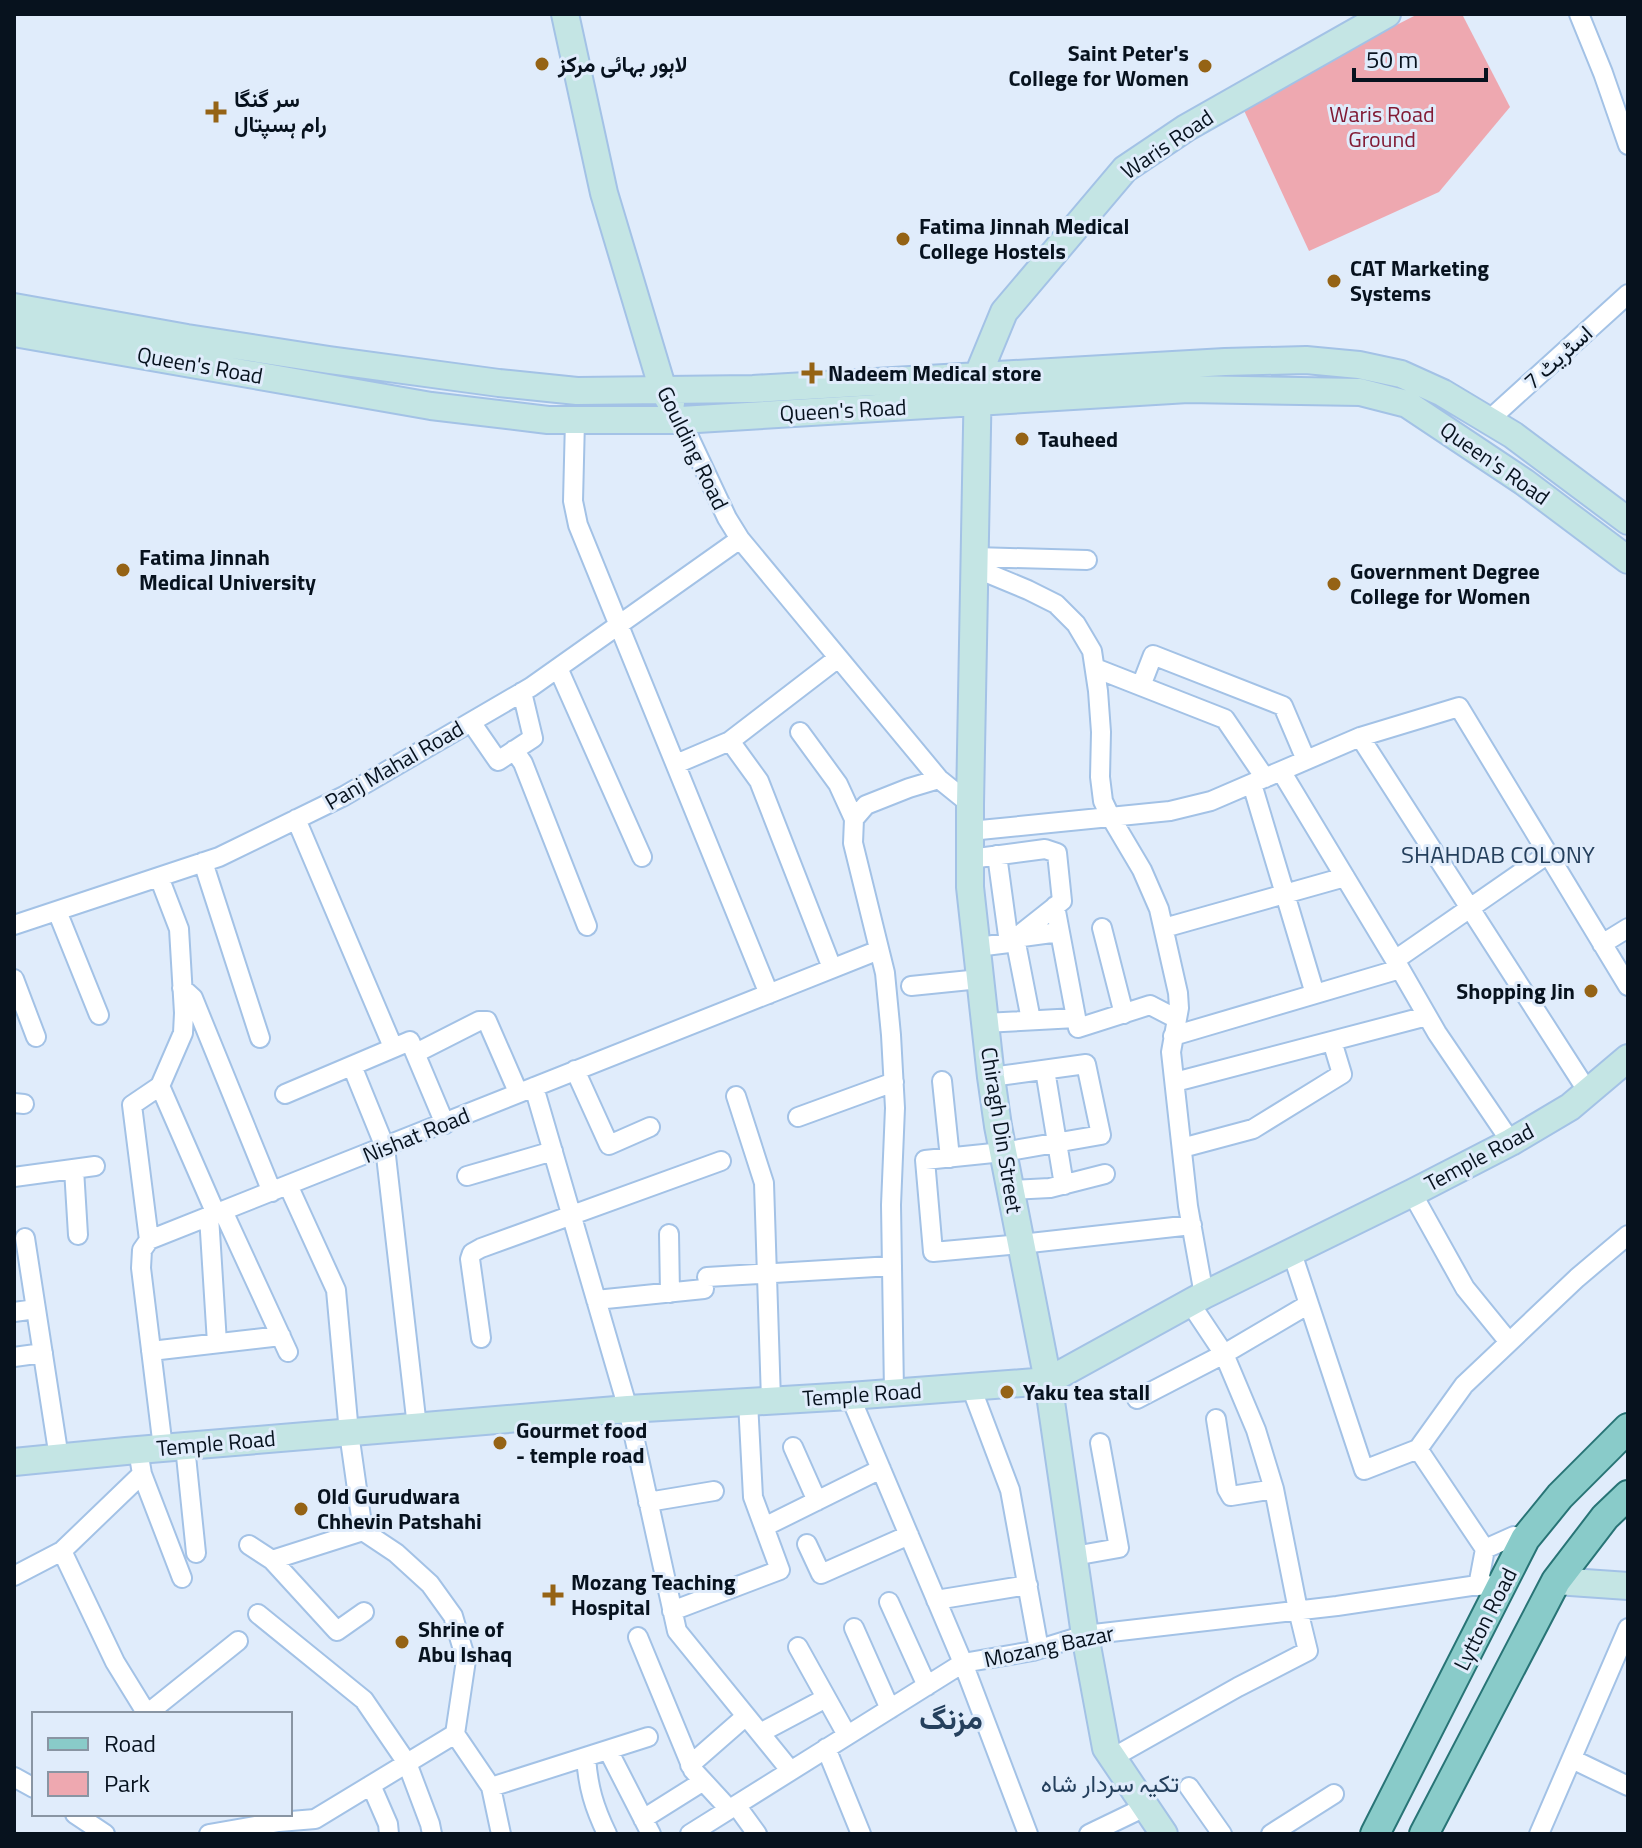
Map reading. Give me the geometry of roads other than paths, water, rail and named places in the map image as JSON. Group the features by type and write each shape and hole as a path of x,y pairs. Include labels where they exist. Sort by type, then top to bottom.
{"main road":[{"name":"Lytton Road","path":"1375,1834 1490,1586 1560,1496 1628,1428"},
{"name":"Lytton Road","path":"1429,1832 1556,1581 1605,1517 1628,1495"}],"street":[{"name":"Goulding Road","path":"565,14 604,193 663,390 681,420 727,518 740,539 939,779 970,804"},
{"name":"Waris Road","path":"978,375 1004,312 1125,169 1186,128 1387,14"},
{"path":"1579,14 1628,145"},
{"name":"اسٹریٹ 7","path":"1489,420 1628,294"},
{"name":"Queen's Road","path":"14,307 187,338 499,383 577,391 753,389 1225,362 1306,360 1359,365 1401,374 1443,393 1513,435 1628,521"},
{"name":"Queen's Road","path":"14,333 431,406 548,420 681,420 1188,389 1360,392 1407,404 1524,482 1628,560"},
{"name":"Chiragh Din Street","path":"978,375 970,887 984,1023 1003,1152 1048,1381 1085,1635 1106,1748 1164,1834"},
{"path":"575,420 573,501 578,525 769,994"},
{"name":"Panj Mahal Road","path":"14,925 219,857 344,796 522,692 740,539"},
{"path":"975,562 1087,560"},
{"path":"975,562 1056,604 1076,624 1092,651 1101,732 1103,801 1142,870 1159,909 1178,993 1179,1008 1171,1052 1192,1225 1197,1299 1256,1430 1274,1489 1308,1651 1112,1758"},
{"path":"1141,686 1153,655 1283,706 1306,760"},
{"path":"676,764 730,741 838,658"},
{"path":"558,668 642,857"},
{"path":"1095,668 1225,719 1266,778 1345,877 1427,1016 1511,1142"},
{"path":"471,722 498,761 533,738 522,692"},
{"path":"970,831 1170,811 1211,801 1360,737 1459,707 1628,986"},
{"path":"800,732 838,784 854,819 853,843 885,973 895,1108 891,1205 894,1392"},
{"path":"1360,737 1588,1092"},
{"path":"730,741 759,781 832,968"},
{"path":"514,750 523,763 587,926"},
{"path":"1266,778 1285,894 1315,994"},
{"path":"854,819 866,805 939,779"},
{"path":"296,819 393,1047"},
{"path":"970,859 1045,849 1057,853 1062,901 1012,940"},
{"path":"1175,1027 1315,994 1398,964 1548,854"},
{"path":"997,855 1012,940 1031,1020"},
{"path":"203,862 260,1038"},
{"path":"159,877 179,929 183,1033 160,1086 132,1105 149,1240 142,1250 141,1268 151,1351 157,1455 182,1578"},
{"path":"1164,928 1345,877"},
{"path":"1055,906 1078,1028 1150,1005 1175,1027"},
{"path":"57,911 99,1015"},
{"path":"1102,928 1124,1014"},
{"path":"1602,944 1628,928"},
{"path":"977,947 1059,932"},
{"name":"Nishat Road","path":"149,1240 879,950"},
{"path":"14,979 36,1037"},
{"path":"911,986 980,979"},
{"path":"182,988 193,998 280,1189 336,1290 349,1433 363,1531 396,1553 430,1584 453,1616 466,1660 455,1734 491,1787 501,1834"},
{"path":"1175,1082 1427,1016"},
{"path":"984,1023 1076,1018"},
{"path":"416,1053 479,1021 487,1021 526,1089 553,1151 628,1409 677,1631 790,1770"},
{"path":"285,1094 410,1041 445,1124"},
{"path":"1182,1148 1253,1129 1342,1074 1332,1041"},
{"name":"Temple Road","path":"14,1462 157,1455 349,1433 628,1409 1048,1381 1197,1299 1511,1142 1570,1107 1628,1058"},
{"path":"991,1077 1086,1064 1101,1135 1003,1152 925,1160 933,1252 1192,1225"},
{"path":"352,1066 385,1147 417,1427"},
{"path":"575,1070 609,1145 650,1127"},
{"path":"1045,1070 1064,1185"},
{"path":"942,1081 950,1158"},
{"path":"798,1117 894,1082"},
{"path":"151,1351 217,1343 285,1344 216,1214 160,1086"},
{"path":"672,1611 780,1570 753,1497 767,1274 764,1183 736,1096"},
{"path":"467,1176 553,1151"},
{"path":"481,1338 470,1259 472,1253 721,1161"},
{"path":"14,1177 95,1166"},
{"path":"74,1169 78,1235"},
{"path":"1010,1190 1050,1188 1105,1174"},
{"path":"1412,1193 1465,1288 1509,1342"},
{"path":"216,1214 217,1343"},
{"path":"669,1234 670,1293"},
{"path":"1292,1253 1364,1470 1418,1449 1464,1385 1577,1278 1628,1235"},
{"path":"25,1238 21,1264 36,1309 59,1458"},
{"path":"596,1300 670,1293 706,1283 767,1274 892,1266"},
{"path":"1137,1399 1224,1354 1309,1304"},
{"path":"14,1312 36,1309"},
{"path":"14,1357 43,1353"},
{"path":"971,1387 1010,1490 1039,1649"},
{"path":"850,1396 963,1663 1028,1834"},
{"path":"1216,1419 1227,1489 1231,1496 1274,1489"},
{"path":"1074,1556 1119,1548 1100,1443"},
{"path":"793,1447 817,1501"},
{"path":"1418,1449 1485,1549 1490,1586"},
{"path":"14,1576 62,1551 157,1455"},
{"path":"157,1455 196,1553"},
{"path":"764,1527 881,1469"},
{"path":"648,1502 714,1491"},
{"path":"272,1560 363,1531"},
{"path":"807,1544 821,1574 909,1535"},
{"path":"1485,1549 1514,1536 1525,1539"},
{"path":"249,1545 272,1560 337,1631 364,1612"},
{"path":"62,1551 115,1662 146,1712"},
{"path":"1556,1581 1628,1586"},
{"path":"936,1600 1028,1585"},
{"name":"Mozang Bazar","path":"690,1834 963,1663 1039,1649 1085,1635 1490,1586"},
{"path":"889,1602 927,1686"},
{"path":"258,1614 364,1700 407,1763 432,1834"},
{"path":"854,1628 890,1709"},
{"path":"1539,1834 1623,1654 1628,1628"},
{"path":"638,1637 690,1765 702,1782 733,1807 757,1834"},
{"path":"149,1712 238,1641"},
{"path":"798,1647 847,1735"},
{"path":"760,1733 826,1698"},
{"path":"690,1765 746,1716"},
{"path":"219,1826 315,1819 455,1734"},
{"path":"491,1787 648,1737"},
{"path":"826,1748 861,1834"},
{"path":"608,1750 647,1827 702,1782"},
{"path":"586,1757 587,1780 594,1807 607,1834"},
{"path":"1572,1759 1628,1786"},
{"path":"14,1777 32,1787"},
{"path":"371,1785 388,1824 389,1834"},
{"path":"1189,1787 1222,1834"},
{"path":"1271,1834 1334,1794"},
{"path":"1089,1834 1145,1807"},
{"path":"78,1816 105,1834"}],"place":[{"name":"لاہور بہائی مرکز","path":"542,64"},
{"name":"Saint Peter's College for Women","path":"1205,66"},
{"name":"سر گنگا رام ہسپتال","path":"216,112"},
{"name":"Fatima Jinnah Medical College Hostels","path":"903,239"},
{"name":"CAT Marketing Systems","path":"1334,281"},
{"name":"Nadeem Medical store","path":"812,373"},
{"name":"Tauheed","path":"1022,439"},
{"name":"Fatima Jinnah Medical University","path":"123,570"},
{"name":"Government Degree College for Women","path":"1334,584"},
{"name":"Shopping Jin","path":"1591,991"},
{"name":"Yaku tea stall","path":"1007,1392"},
{"name":"Gourmet food - temple road","path":"500,1443"},
{"name":"Old Gurudwara Chhevin Patshahi","path":"301,1509"},
{"name":"Mozang Teaching Hospital","path":"553,1595"},
{"name":"Shrine of Abu Ishaq","path":"402,1642"}],"district":[{"name":"SHAHDAB COLONY","path":"1498,854"},
{"name":"مزنگ","path":"951,1718"},
{"name":"تکیہ سردار شاہ","path":"1110,1783"}],"park label":[{"name":"Waris Road Ground","path":"1382,126"}]}
